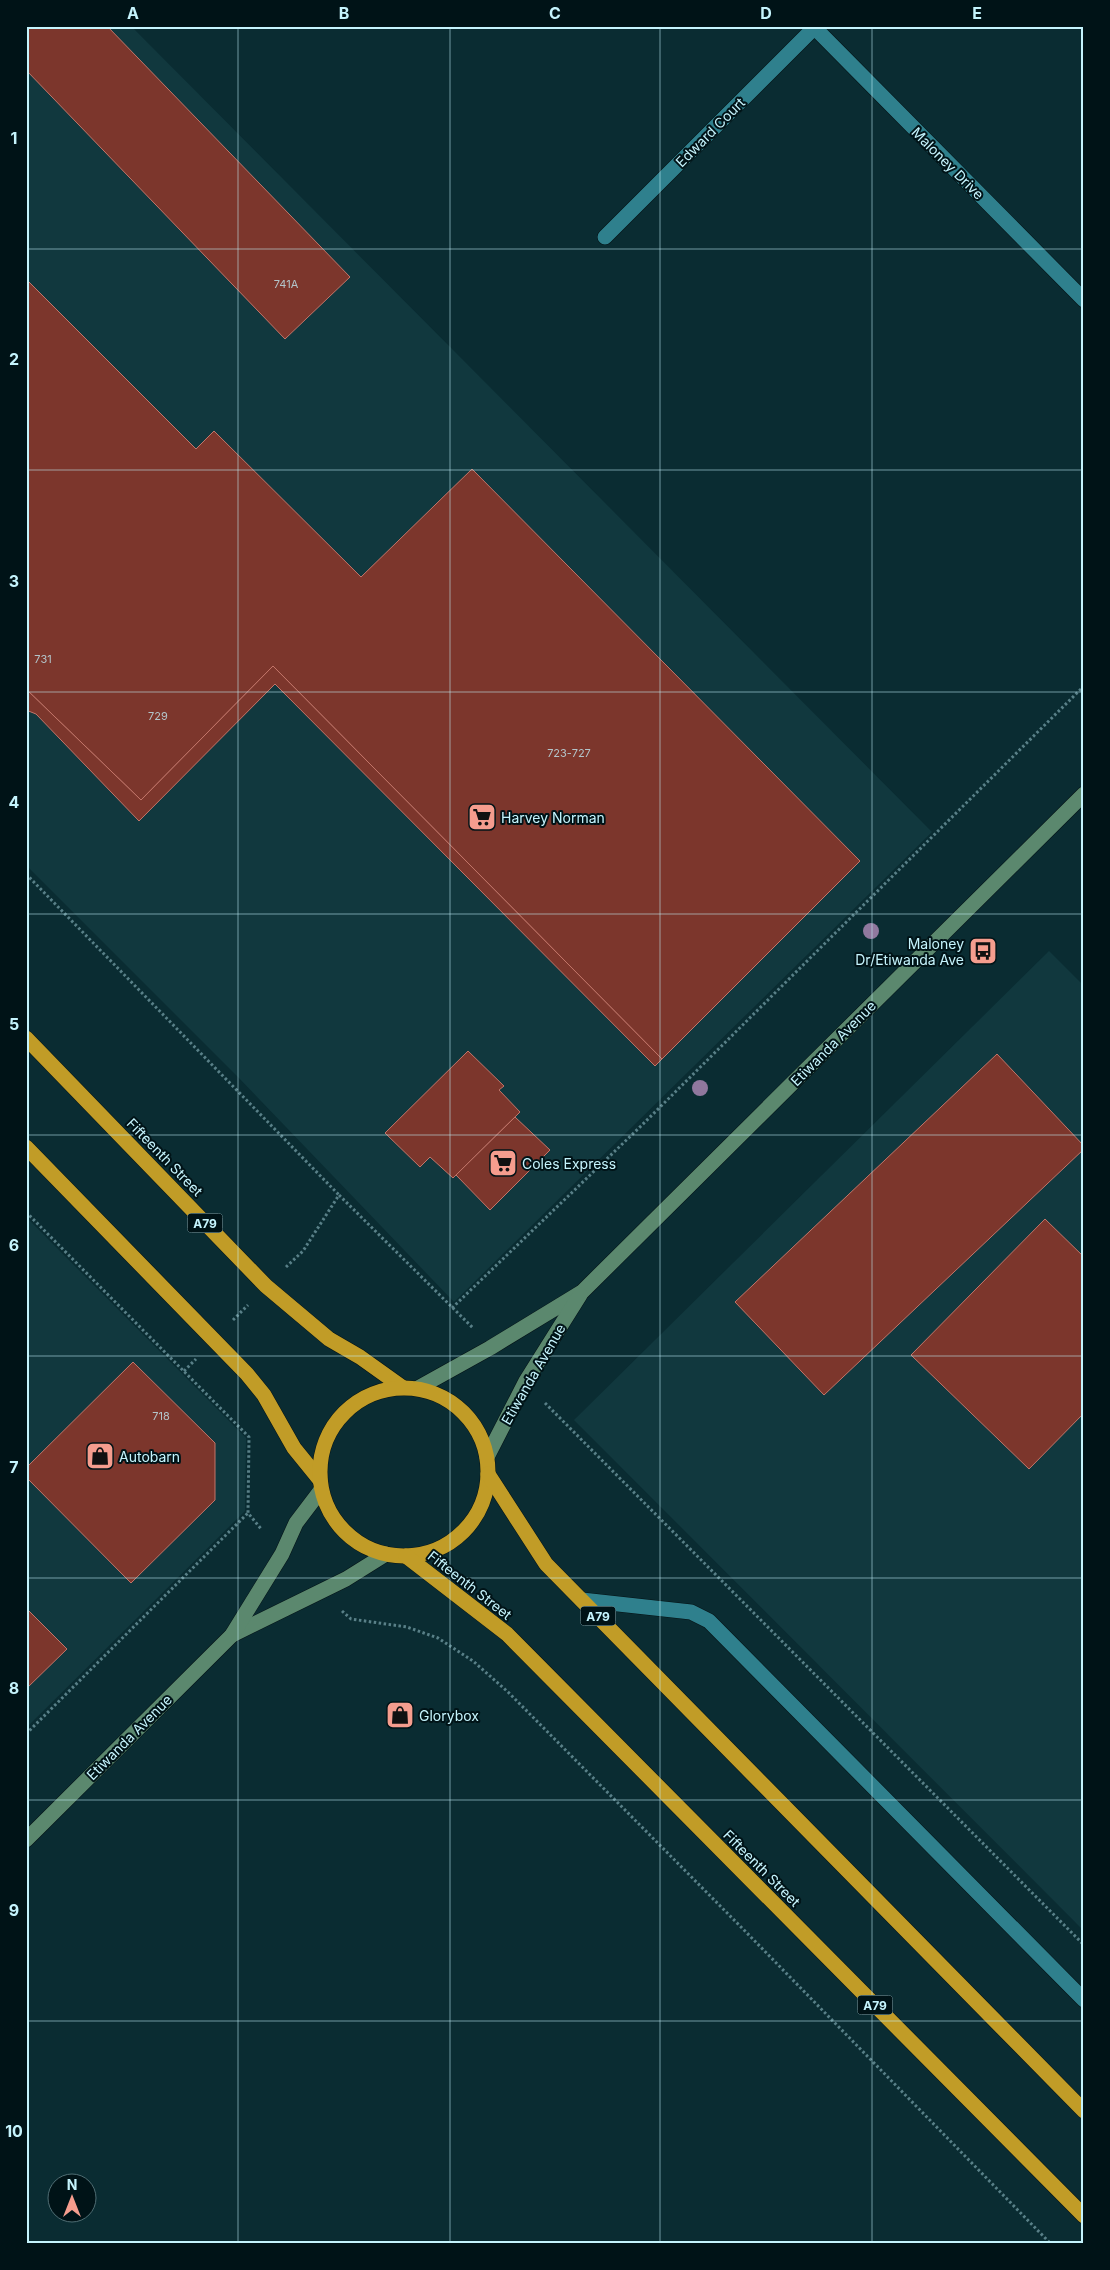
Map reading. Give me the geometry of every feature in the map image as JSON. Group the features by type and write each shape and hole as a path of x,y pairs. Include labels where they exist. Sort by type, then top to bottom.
{"highway":[{"name":"Fifteenth Street","path":"26,1038 266,1286 329,1339 360,1357 402,1387"},
{"name":"A79","path":"26,1147 247,1374 264,1395 294,1448 320,1485 330,1512 344,1532 364,1546 386,1554 406,1556 431,1551 454,1540 472,1522 484,1499 488,1474 487,1457 479,1432 464,1412 442,1396 418,1388 402,1387 375,1392 351,1406 332,1427 321,1453 320,1485"},
{"name":"A79","path":"488,1474 546,1564 1084,2111"},
{"name":"Fifteenth Street","path":"406,1556 507,1634 1084,2216"}],"street":[{"name":"Edward Court","path":"605,237 814,27"},
{"name":"Maloney Drive","path":"814,27 1084,300"},
{"name":"Etiwanda Avenue","path":"487,1457 526,1381 582,1292 1084,794"},
{"name":"Etiwanda Avenue","path":"418,1388 490,1348 582,1292"},
{"name":"Etiwanda Avenue","path":"26,1840 232,1635 282,1554 296,1523 320,1485"},
{"name":"Etiwanda Avenue","path":"232,1635 346,1580 386,1554"},
{"path":"582,1600 691,1612 709,1621 1084,2000"}],"path":[{"path":"452,1308 641,1126 1084,686"},
{"path":"26,874 490,1348"},
{"path":"184,1371 266,1286 303,1251 339,1195"},
{"path":"26,1212 249,1437 248,1513 282,1554"},
{"path":"526,1381 541,1400 1084,1945"},
{"path":"26,1734 248,1513"},
{"path":"320,1591 351,1619 400,1626 438,1638 473,1662 508,1692 737,1922 1051,2244"}],"shaded area":[{"path":"26,26 131,26 932,832 454,1302 236,1075 26,865"},
{"path":"1049,951 1084,986 1084,1931 574,1420"},
{"path":"26,1217 246,1438 245,1511 26,1728"}],"building":[{"path":"26,26 107,26 350,277 285,339 26,70"},
{"path":"26,279 196,449 214,431 361,577 472,469 860,861 662,1059 273,666 141,800 26,689"},
{"path":"273,666 662,1059 655,1066 275,684 139,821 36,714 26,710 26,689 141,800"},
{"path":"468,1051 504,1086 499,1090 520,1112 453,1178 430,1157 420,1167 385,1133"},
{"path":"997,1054 1084,1146 1084,1149 824,1395 735,1302"},
{"name":"Coles Express","path":"515,1117 550,1150 490,1210 456,1175"},
{"path":"1045,1219 1084,1257 1084,1413 1029,1469 911,1355"},
{"path":"133,1362 215,1443 215,1500 131,1583 26,1477 26,1468"},
{"path":"26,1608 67,1649 26,1689"}],"place":[{"name":"Harvey Norman","path":"482,817"},
{"name":"Maloney Dr/Etiwanda Ave","path":"983,951"},
{"name":"Coles Express","path":"503,1163"},
{"name":"Autobarn","path":"100,1456"},
{"name":"Glorybox","path":"400,1715"}]}
